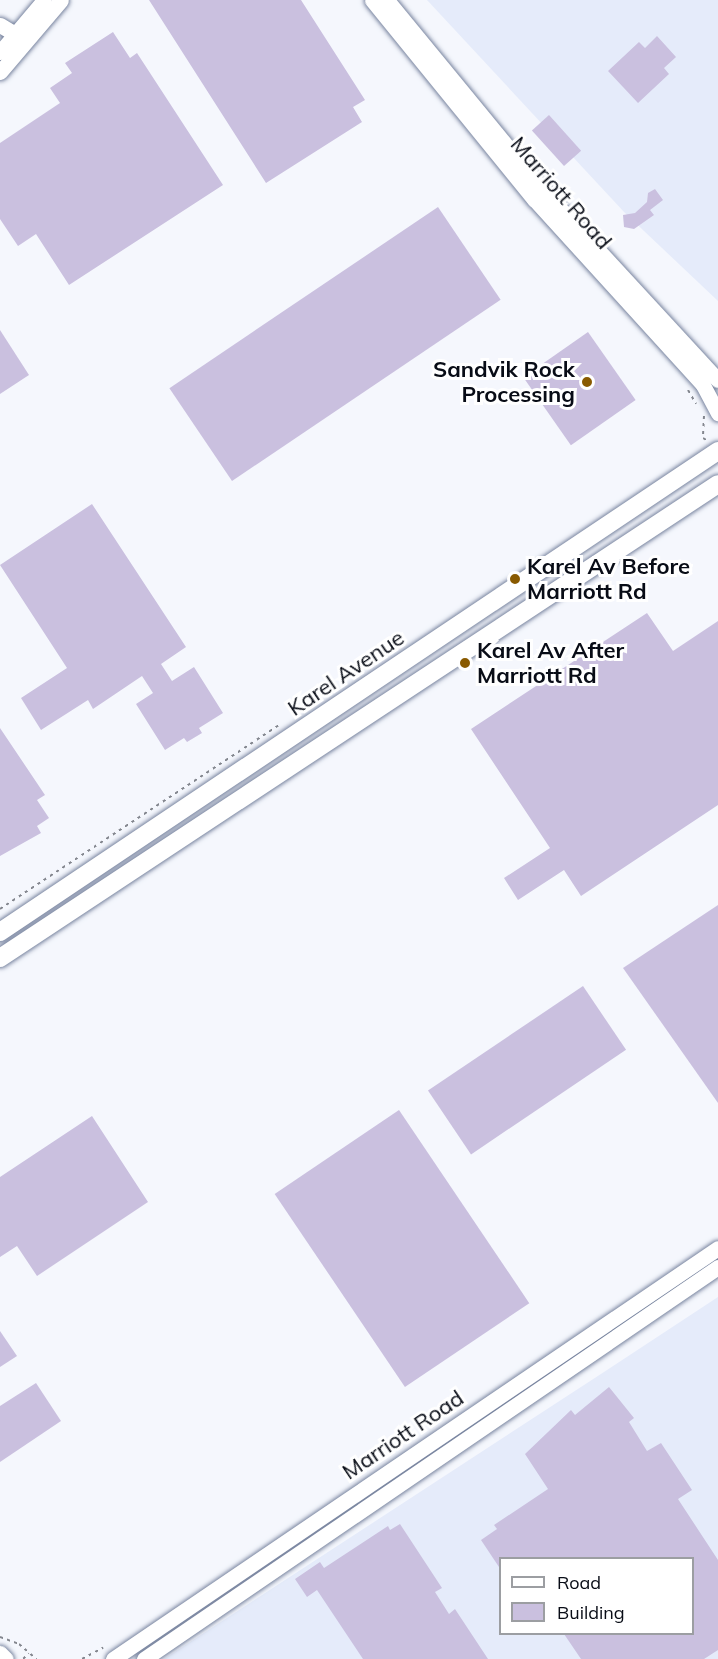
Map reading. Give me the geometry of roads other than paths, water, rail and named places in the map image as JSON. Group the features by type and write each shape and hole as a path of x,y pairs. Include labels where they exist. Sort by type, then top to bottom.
{"main road":[{"name":"Karel Avenue","path":"0,932 713,446"},
{"name":"Karel Avenue","path":"0,958 718,484"}],"street":[{"path":"0,52 44,0"},
{"path":"0,72 61,0"},
{"name":"Marriott Road","path":"372,0 490,147 703,386 718,412"},
{"name":"Marriott Road","path":"387,0 543,190 718,380"},
{"path":"0,25 15,34"},
{"name":"Marriott Road","path":"112,1659 718,1248"},
{"name":"Marriott Road","path":"144,1659 718,1267"},
{"path":"0,1653 6,1659"}],"place":[{"name":"Sandvik Rock Processing","path":"587,382"},
{"name":"Karel Av Before Marriott Rd","path":"515,579"},
{"name":"Karel Av After Marriott Rd","path":"465,663"}]}
